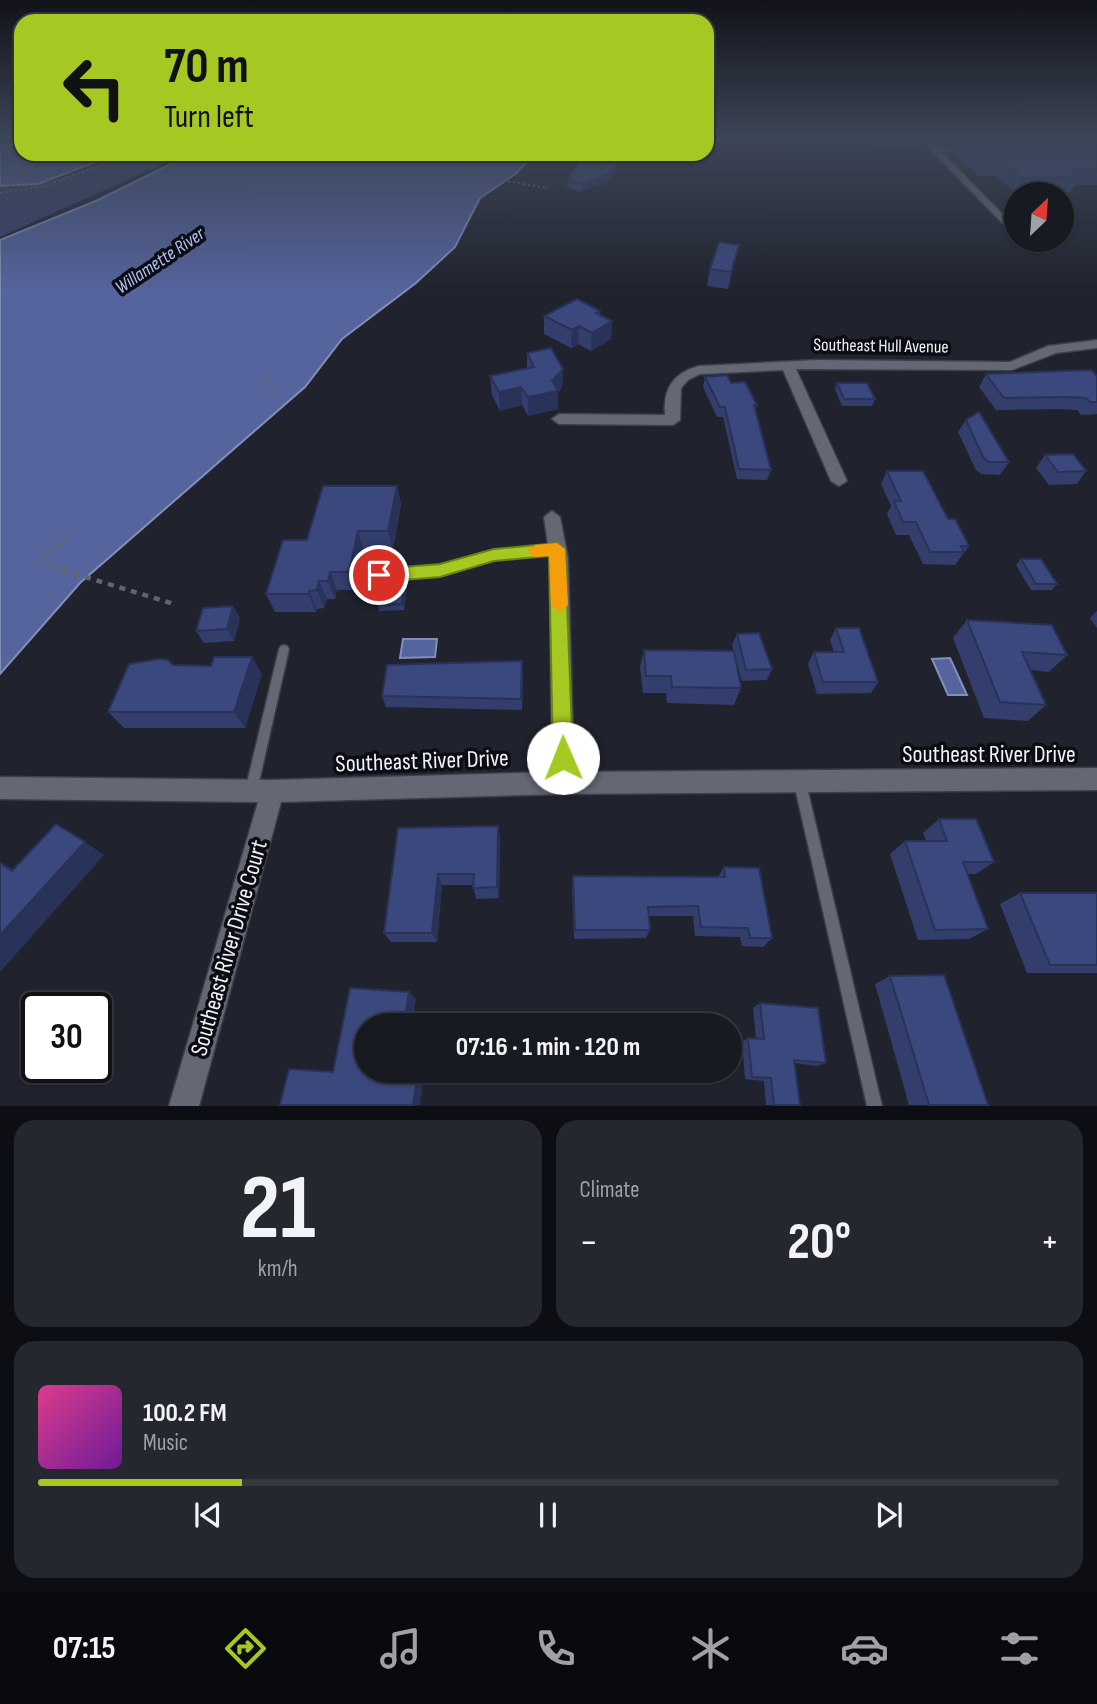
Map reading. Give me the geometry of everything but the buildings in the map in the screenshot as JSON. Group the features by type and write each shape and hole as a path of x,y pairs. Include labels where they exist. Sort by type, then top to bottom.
{"street":[{"path":"974,191 1004,222"},
{"name":"Southeast Hull Avenue","path":"839,481 788,365 1012,366 1053,349 1097,344"},
{"path":"559,419 673,420 671,395 679,379 687,373 705,369 788,365"},
{"path":"552,517 557,549 563,783"},
{"name":"Southeast River Drive","path":"0,788 262,791 563,783 1097,779"},
{"name":"Southeast River Drive Court","path":"184,1105 262,791"}],"lane":[{"path":"379,575 440,570 494,555 557,549"},
{"path":"262,791 284,649"},
{"path":"800,782 875,1105"}],"path":[{"path":"271,375 261,380 274,390"},
{"path":"66,536 40,563 174,604"}],"shaded area":[{"path":"0,191 103,191 0,237"}],"water":[{"name":"Willamette River","path":"117,191 491,191 480,198 455,247 416,283 342,339 305,387 80,583 0,674 0,240"},
{"path":"403,639 437,639 435,657 400,658"},
{"path":"950,658 967,695 948,695 932,659"}],"slow traffic":[{"path":"535,551 557,549 560,605"}],"route":[{"path":"379,575 440,570 494,555 557,549 563,758"}]}
